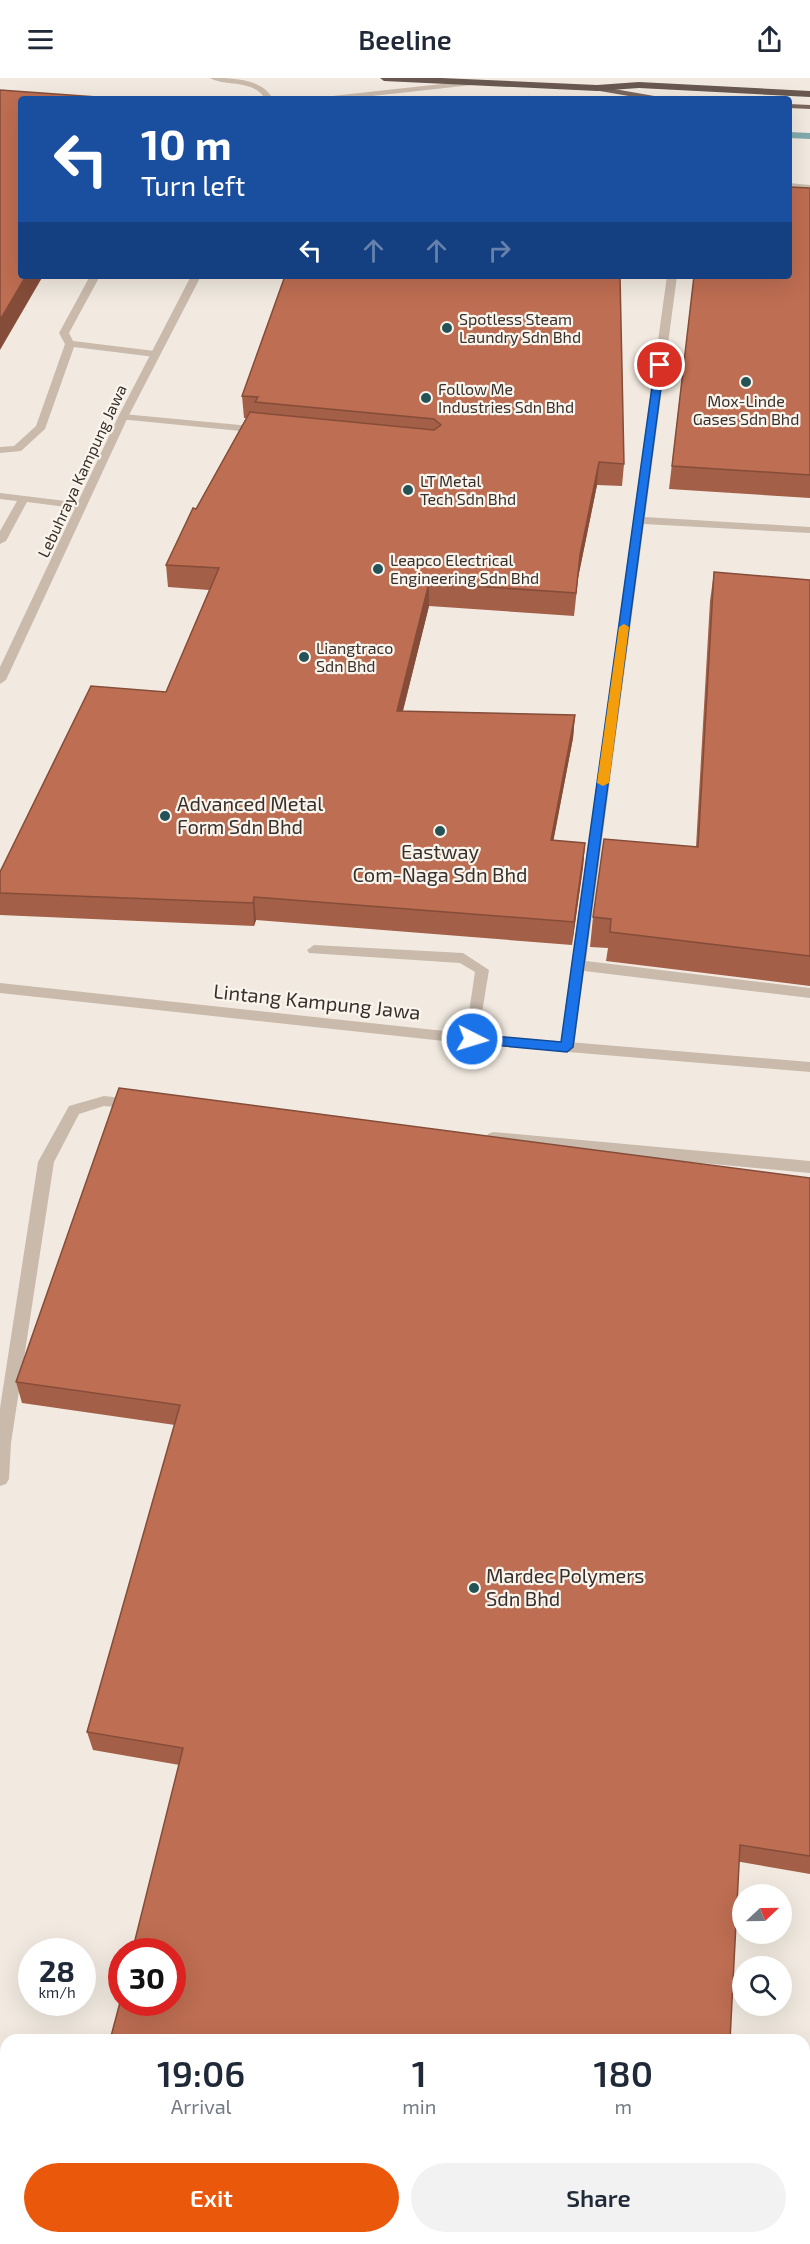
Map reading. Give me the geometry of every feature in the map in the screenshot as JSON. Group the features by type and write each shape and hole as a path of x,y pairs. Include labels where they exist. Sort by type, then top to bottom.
{"highway":[{"path":"384,78 597,88 639,85 810,94"}],"main road":[{"path":"597,88 643,96"},
{"path":"792,106 810,107"}],"street":[{"path":"214,78 264,90 267,96"},
{"path":"350,96 469,83"},
{"path":"792,186 810,188"},
{"path":"0,450 17,448 41,427 70,344 64,333 93,279"},
{"name":"Lebuhraya Kampung Jawa","path":"0,680 123,417 194,279"},
{"path":"567,1047 672,279"},
{"path":"70,344 155,354"},
{"path":"123,417 273,431"},
{"path":"0,496 82,506"},
{"path":"0,541 24,498"},
{"path":"639,520 810,530"},
{"path":"314,950 463,958 482,970 472,1039"},
{"path":"578,965 810,993"},
{"name":"Lintang Kampung Jawa","path":"0,988 472,1039 810,1067"},
{"path":"0,1479 1,1442 46,1162 74,1110 104,1101 152,1106"},
{"path":"481,1137 810,1167"}],"building":[{"path":"0,90 83,96 18,96 18,279 24,279 0,320"},
{"name":"Mox-Linde Gases Sdn Bhd","path":"792,187 810,188 810,475 672,466 694,279 792,279"},
{"path":"284,279 620,279 624,464 599,462 580,555 576,593 429,583 397,711 575,715 551,840 585,843 574,922 254,897 253,903 0,893 0,872 91,686 166,692 219,568 166,565 193,508 196,509 250,412 434,430 441,425 434,419 255,402 258,397 242,396"},
{"path":"714,572 810,580 810,956 610,932 611,919 593,917 604,839 698,847"},
{"name":"Mardec Polymers Sdn Bhd","path":"119,1088 810,1178 810,1856 740,1845 738,1884 732,1884 732,1944 735,1944 734,1956 732,1956 730,2034 112,2034 116,2016 186,2016 186,1938 136,1938 183,1748 87,1732 180,1405 16,1382"}],"waterway":[{"path":"792,135 810,136"}],"slow traffic":[{"path":"603,783 624,627"}],"place":[{"name":"Spotless Steam Laundry Sdn Bhd","path":"447,328"},
{"name":"Mox-Linde Gases Sdn Bhd","path":"746,382"},
{"name":"Follow Me Industries Sdn Bhd","path":"426,398"},
{"name":"LT Metal Tech Sdn Bhd","path":"408,490"},
{"name":"Leapco Electrical Engineering Sdn Bhd","path":"378,569"},
{"name":"Liangtraco Sdn Bhd","path":"304,657"},
{"name":"Advanced Metal Form Sdn Bhd","path":"165,816"},
{"name":"Eastway Com-Naga Sdn Bhd","path":"440,831"},
{"name":"Mardec Polymers Sdn Bhd","path":"474,1588"}],"route":[{"path":"472,1039 567,1047 660,365"}]}
